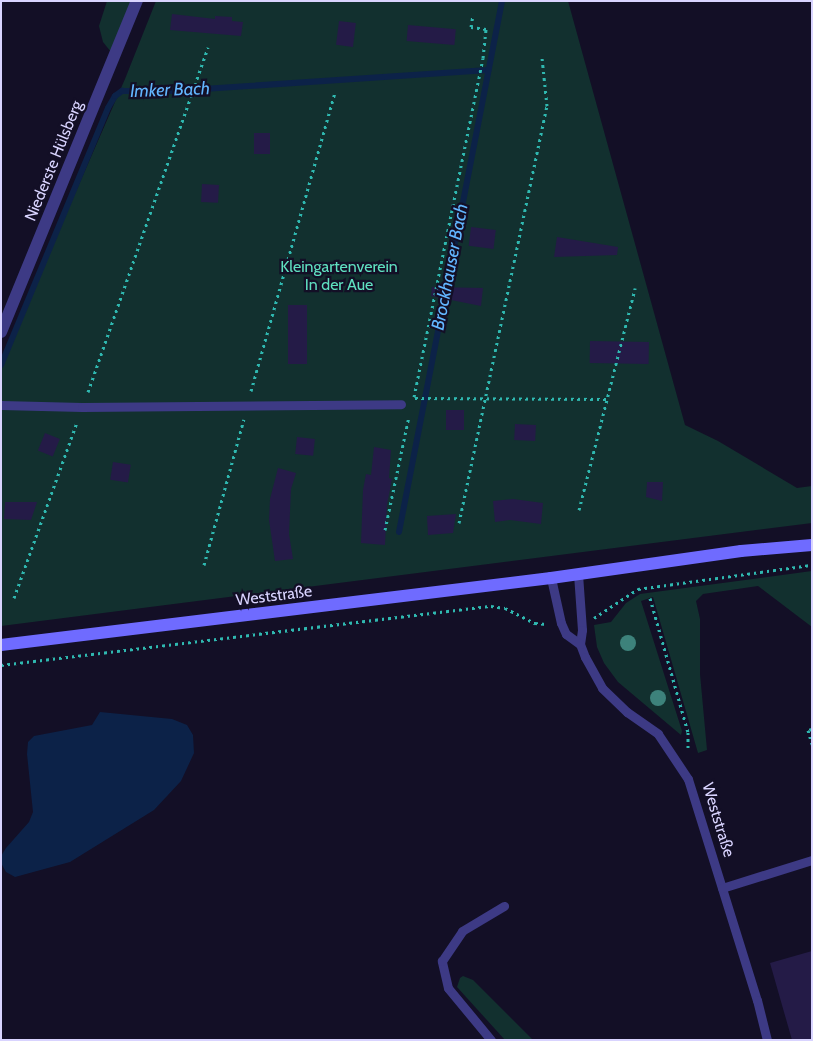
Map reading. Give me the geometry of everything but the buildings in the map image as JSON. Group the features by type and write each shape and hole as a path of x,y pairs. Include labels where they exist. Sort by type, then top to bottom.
{"street":[{"name":"Niederste Hülsberg","path":"1,332 138,1"},
{"name":"Weststraße","path":"1,645 551,578 741,551 812,545"}],"lane":[{"path":"1,405 82,407 400,404"},
{"name":"Weststraße","path":"578,574 582,630 580,644"},
{"name":"Weststraße","path":"551,578 561,623 566,634 580,644 592,672 602,688 627,712 658,734 688,779 757,1000 766,1040"},
{"path":"722,888 812,860"},
{"path":"491,1040 448,988 442,961 462,931 504,906"}],"path":[{"path":"412,404 483,58 486,29 471,27 472,15"},
{"path":"14,598 208,47"},
{"path":"459,523 547,106 542,58"},
{"path":"204,565 335,94"},
{"path":"579,510 635,288"},
{"path":"413,398 606,400"},
{"path":"385,530 410,414"},
{"path":"596,618 638,589 812,565"},
{"path":"650,598 688,732 688,751"},
{"path":"1,665 491,606 505,608 524,618 545,624"},
{"path":"812,729 808,730 812,744"}],"green space":[{"path":"107,1 133,1 111,52 103,42 99,26"},
{"name":"Kleingartenverein In der Aue","path":"156,1 568,1 685,425 718,441 797,488 812,486 812,523 1,626 1,363 125,79"},
{"path":"812,571 812,627 758,586 703,594 696,601 700,619 700,674 707,750 698,753 653,597 641,601 682,731 681,735 618,682 604,663 597,647 594,625 611,622 626,603 640,594"},
{"path":"463,976 473,980 533,1040 505,1040 457,987 460,978"}],"water":[{"path":"100,712 172,719 187,725 193,735 194,753 181,781 154,810 70,862 15,877 6,872 1,863 1,856 29,822 33,812 27,754 28,742 34,736 92,725"}],"waterway":[{"name":"Brockhauser Bach","path":"399,532 502,1"},
{"name":"Imker Bach","path":"1,365 108,108 115,96 122,91 173,91 488,70"}]}
